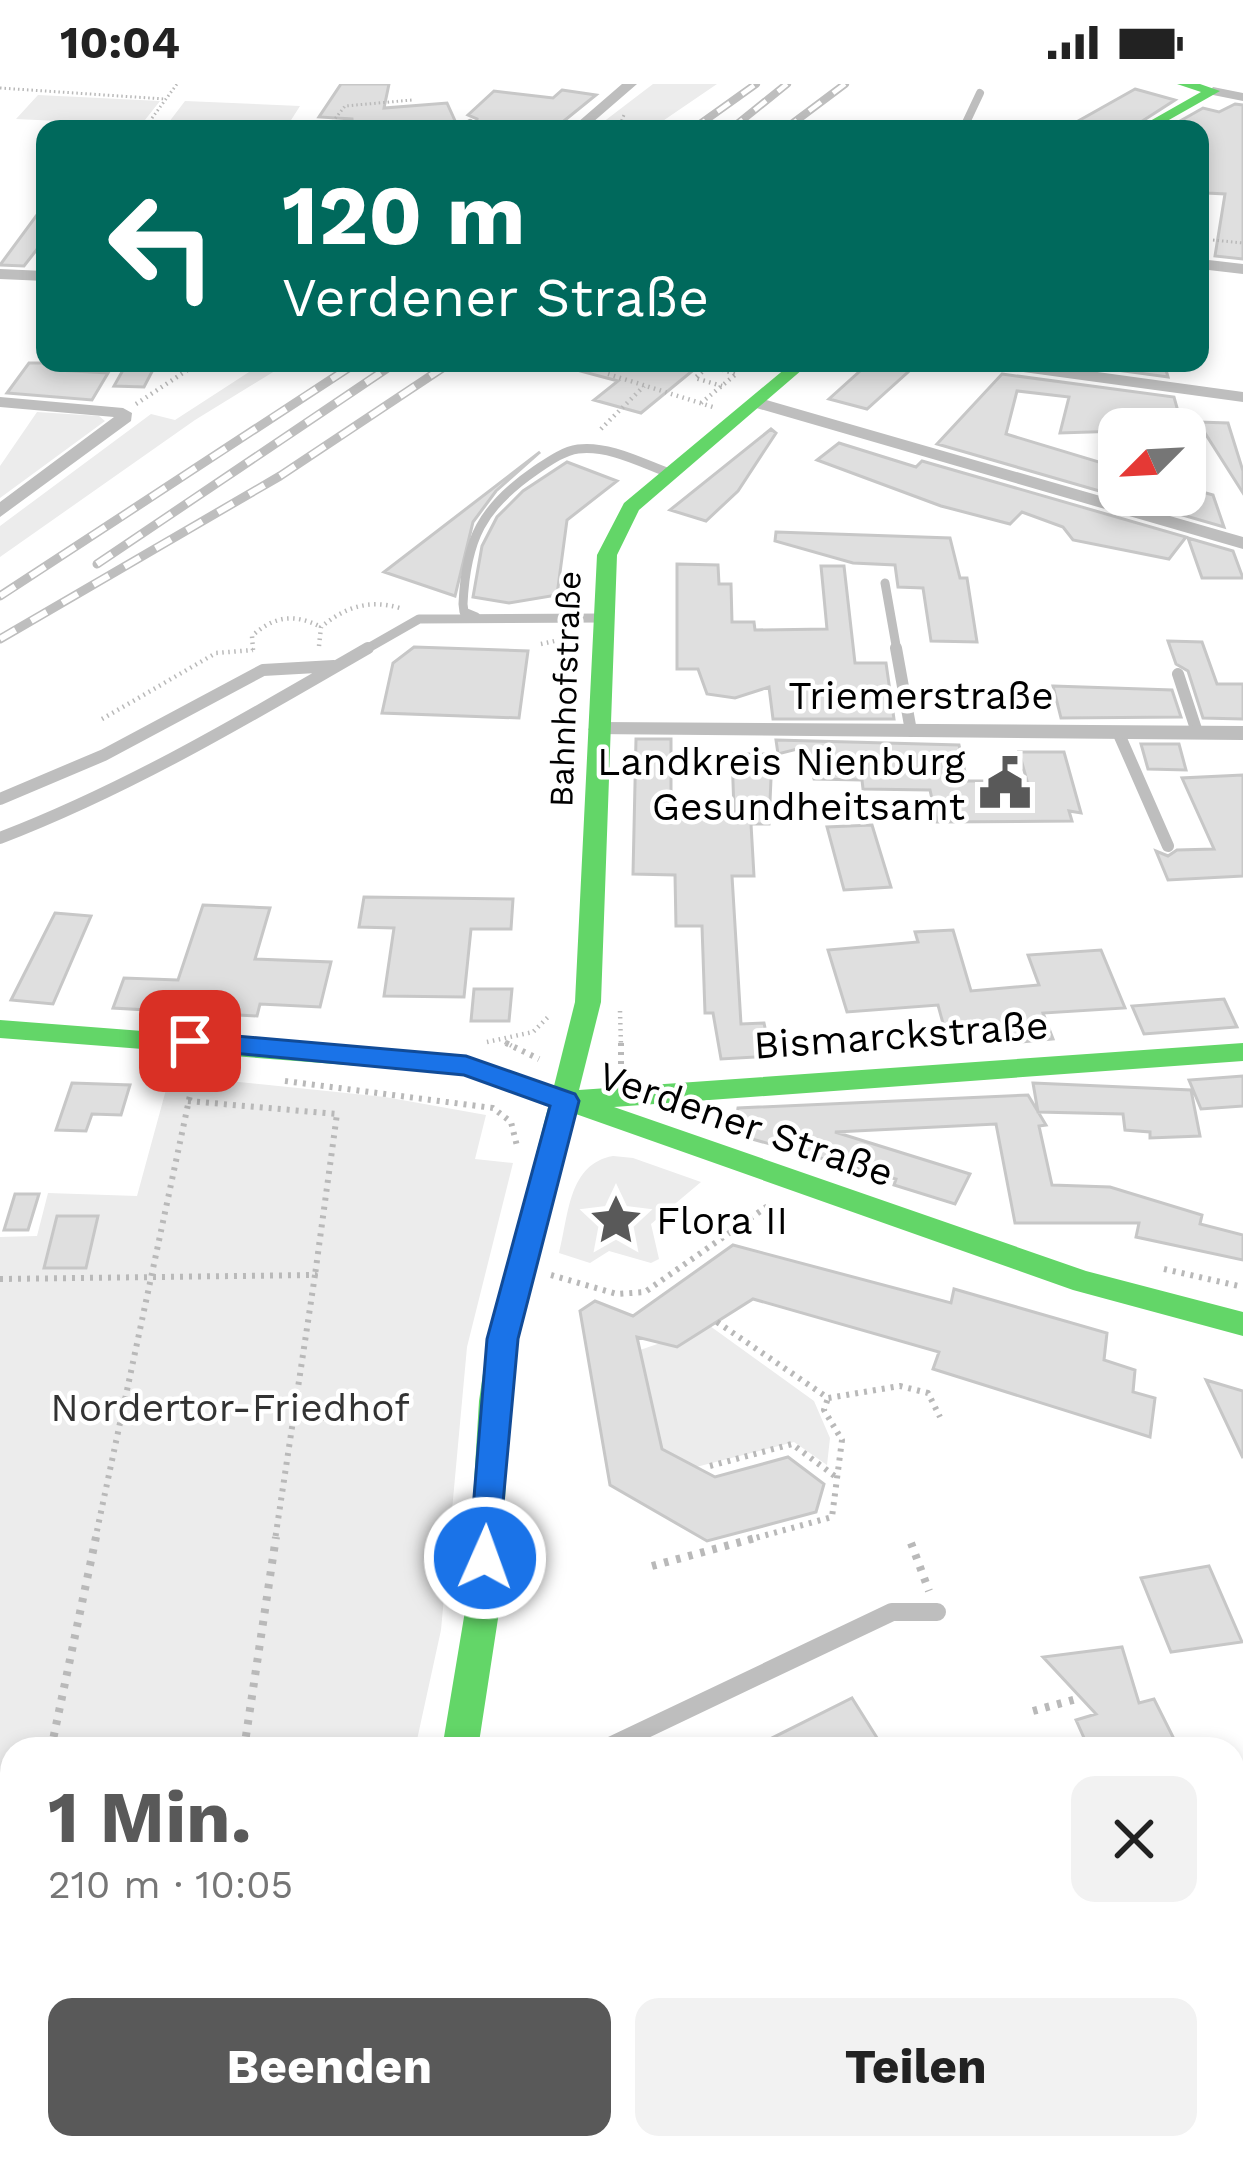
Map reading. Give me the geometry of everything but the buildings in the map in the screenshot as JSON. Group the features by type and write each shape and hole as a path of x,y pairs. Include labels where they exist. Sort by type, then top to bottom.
{"main road":[{"path":"1184,84 1213,86"},
{"path":"1158,120 1213,86"},
{"name":"Bahnhofstraße","path":"467,1737 484,1599 494,1402 502,1339 588,1002 603,618 611,538 631,507 792,372"},
{"name":"Verdener Straße","path":"0,1029 466,1065 1083,1282 1243,1324"},
{"name":"Bismarckstraße","path":"565,1101 667,1089 1243,1052"}],"street":[{"path":"588,120 630,84"},
{"path":"1213,86 1243,97"},
{"path":"1209,265 1243,269"},
{"path":"0,274 36,276"},
{"path":"1059,372 1243,398"},
{"path":"0,402 123,417"},
{"path":"752,409 1243,543"},
{"path":"0,511 123,417"},
{"name":"Triemerstraße","path":"599,729 1243,733"}],"lane":[{"path":"967,120 980,93"},
{"path":"476,617 464,612 461,596 483,514 552,459 577,448 669,473"},
{"path":"884,583 911,730"},
{"path":"0,838 84,806 156,770 418,620 603,618"},
{"path":"0,799 104,755 262,670 285,665 334,666"},
{"path":"1178,674 1197,732"},
{"path":"1118,732 1168,846"},
{"path":"629,1737 892,1612 913,1608 938,1612"}],"path":[{"path":"150,120 177,84"},
{"path":"0,88 165,99"},
{"path":"334,120 345,106 412,100"},
{"path":"1213,240 1243,244"},
{"path":"123,417 186,372"},
{"path":"703,372 695,378 722,386"},
{"path":"701,403 737,374 733,372"},
{"path":"621,379 701,403 752,409"},
{"path":"596,433 644,386"},
{"path":"672,405 680,398"},
{"path":"317,665 321,627 341,610 379,602 396,605 418,620"},
{"path":"254,650 255,631 284,616 321,627"},
{"path":"102,719 216,653 254,650 285,665"},
{"path":"54,1737 195,1070"},
{"path":"188,1101 337,1114 246,1737"},
{"path":"465,1103 506,1113 517,1146"},
{"path":"548,1275 617,1294 645,1292 776,1200 786,1180"},
{"path":"0,1279 315,1275"},
{"path":"669,1276 678,1284"},
{"path":"717,1322 828,1398 900,1386 928,1393 940,1417"},
{"path":"652,1566 832,1516 842,1440 824,1410 828,1398"},
{"path":"294,1417 341,1418"},
{"path":"710,1466 792,1444 837,1478"},
{"path":"911,1544 938,1612"},
{"path":"1033,1711 1080,1697"}],"green space":[{"path":"653,84 717,84 664,120 606,120"},
{"path":"38,95 160,101 145,120 16,119"},
{"path":"185,101 300,106 291,120 171,120"},
{"path":"249,372 273,372 195,420 0,557 0,526 151,414 175,420"},
{"path":"37,412 99,416 105,421 0,498 0,466"},
{"name":"Nordertor-Friedhof","path":"170,1075 385,1097 486,1115 475,1159 513,1163 467,1347 441,1630 418,1737 0,1737 0,1237 37,1236 48,1193 137,1196"},
{"path":"613,1156 633,1158 701,1182 651,1224 659,1259 651,1263 609,1251 590,1263 559,1253 579,1180 598,1161"},
{"path":"710,1326 814,1401 830,1438 827,1465 794,1442 696,1467 662,1449 640,1350"}],"railway":[{"path":"706,120 756,84"},
{"path":"742,120 787,84"},
{"path":"797,120 845,84"},
{"path":"0,596 342,372"},
{"path":"97,564 382,372"},
{"path":"0,639 280,476 436,372"}],"traffic: fast":[{"path":"1184,84 1213,91"},
{"path":"1160,120 1213,91"},
{"path":"462,1737 484,1599 494,1401 503,1339 588,1002 607,555 631,507 791,372"},
{"path":"0,1029 466,1065 1083,1282 1243,1324"},
{"path":"571,1100 1243,1052"}],"place":[{"name":"Landkreis Nienburg Gesundheitsamt","path":"1005,783"},
{"name":"Flora II","path":"616,1220"}],"route":[{"path":"190,1041 466,1065 565,1101 502,1339 485,1558"}]}
